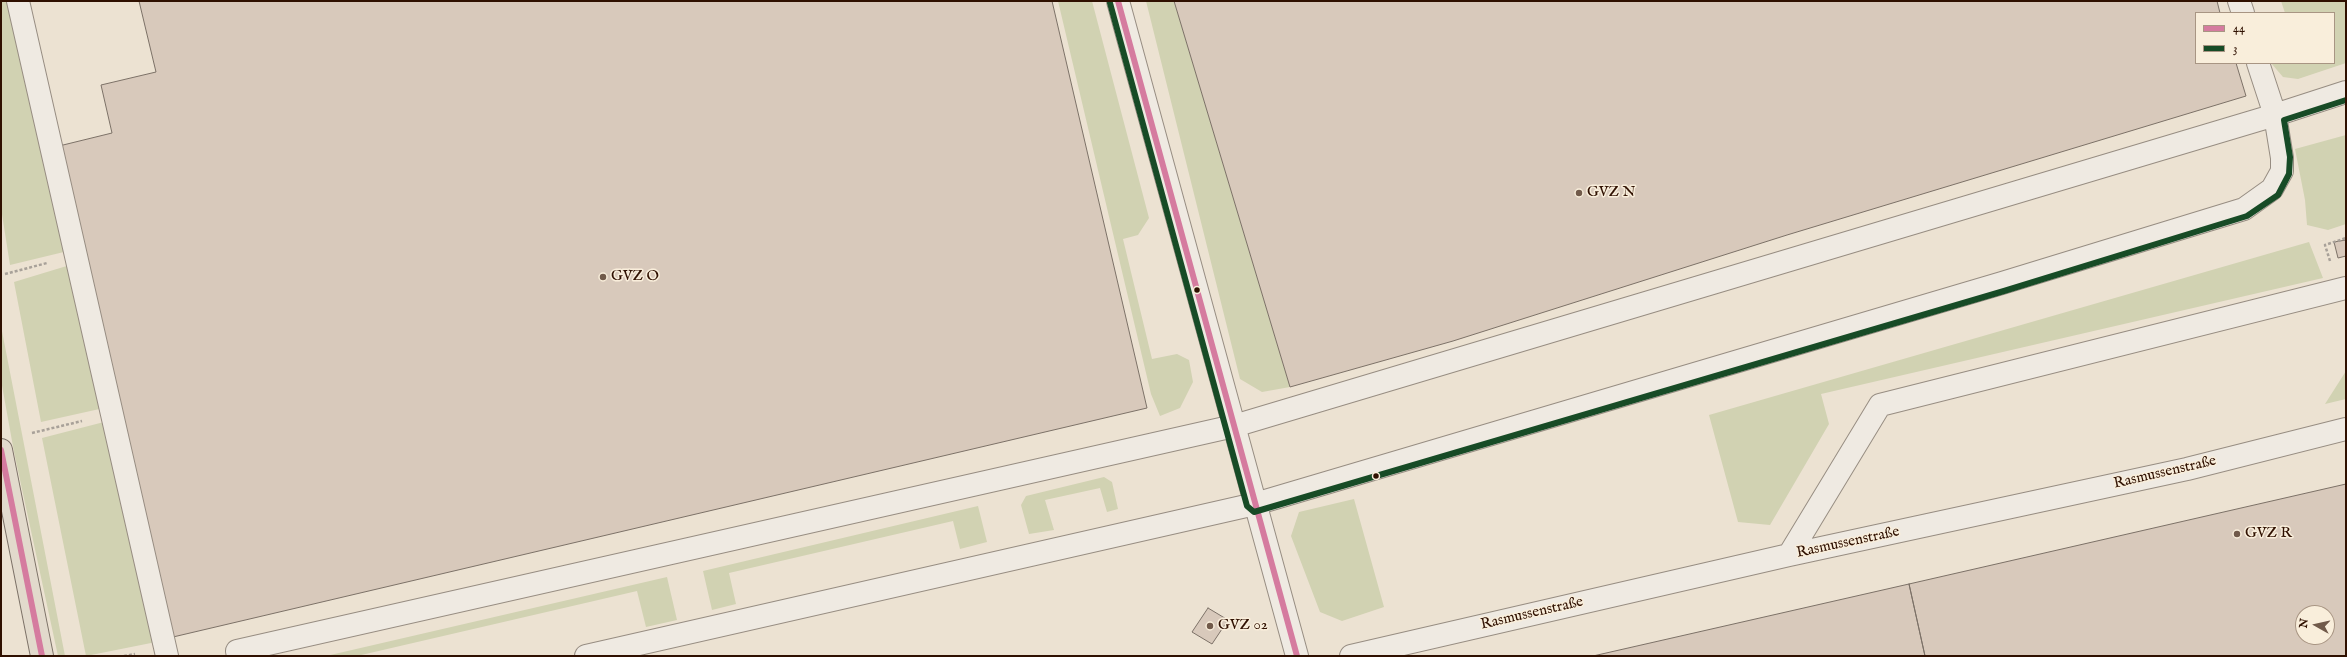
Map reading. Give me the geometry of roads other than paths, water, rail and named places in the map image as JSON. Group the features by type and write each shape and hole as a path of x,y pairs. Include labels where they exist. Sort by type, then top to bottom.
{"main road":[{"path":"1,450 42,656"}],"street":[{"path":"18,1 167,656"},
{"path":"1118,1 1297,656"},
{"path":"2239,1 2242,12"},
{"path":"586,656 1256,504 2009,281 2244,209 2272,189 2282,171 2282,158 2275,116 2258,64"},
{"path":"238,656 237,651 1234,426 2275,116 2346,92"},
{"path":"1789,555 1880,405 2346,288"},
{"name":"Rasmussenstraße","path":"1351,656 1789,555 2187,469 2346,429"}],"place":[{"name":"GVZ N","path":"1579,193"},
{"name":"GVZ O","path":"603,277"},
{"name":"GVZ R","path":"2237,534"},
{"name":"GVZ 02","path":"1210,626"}]}
